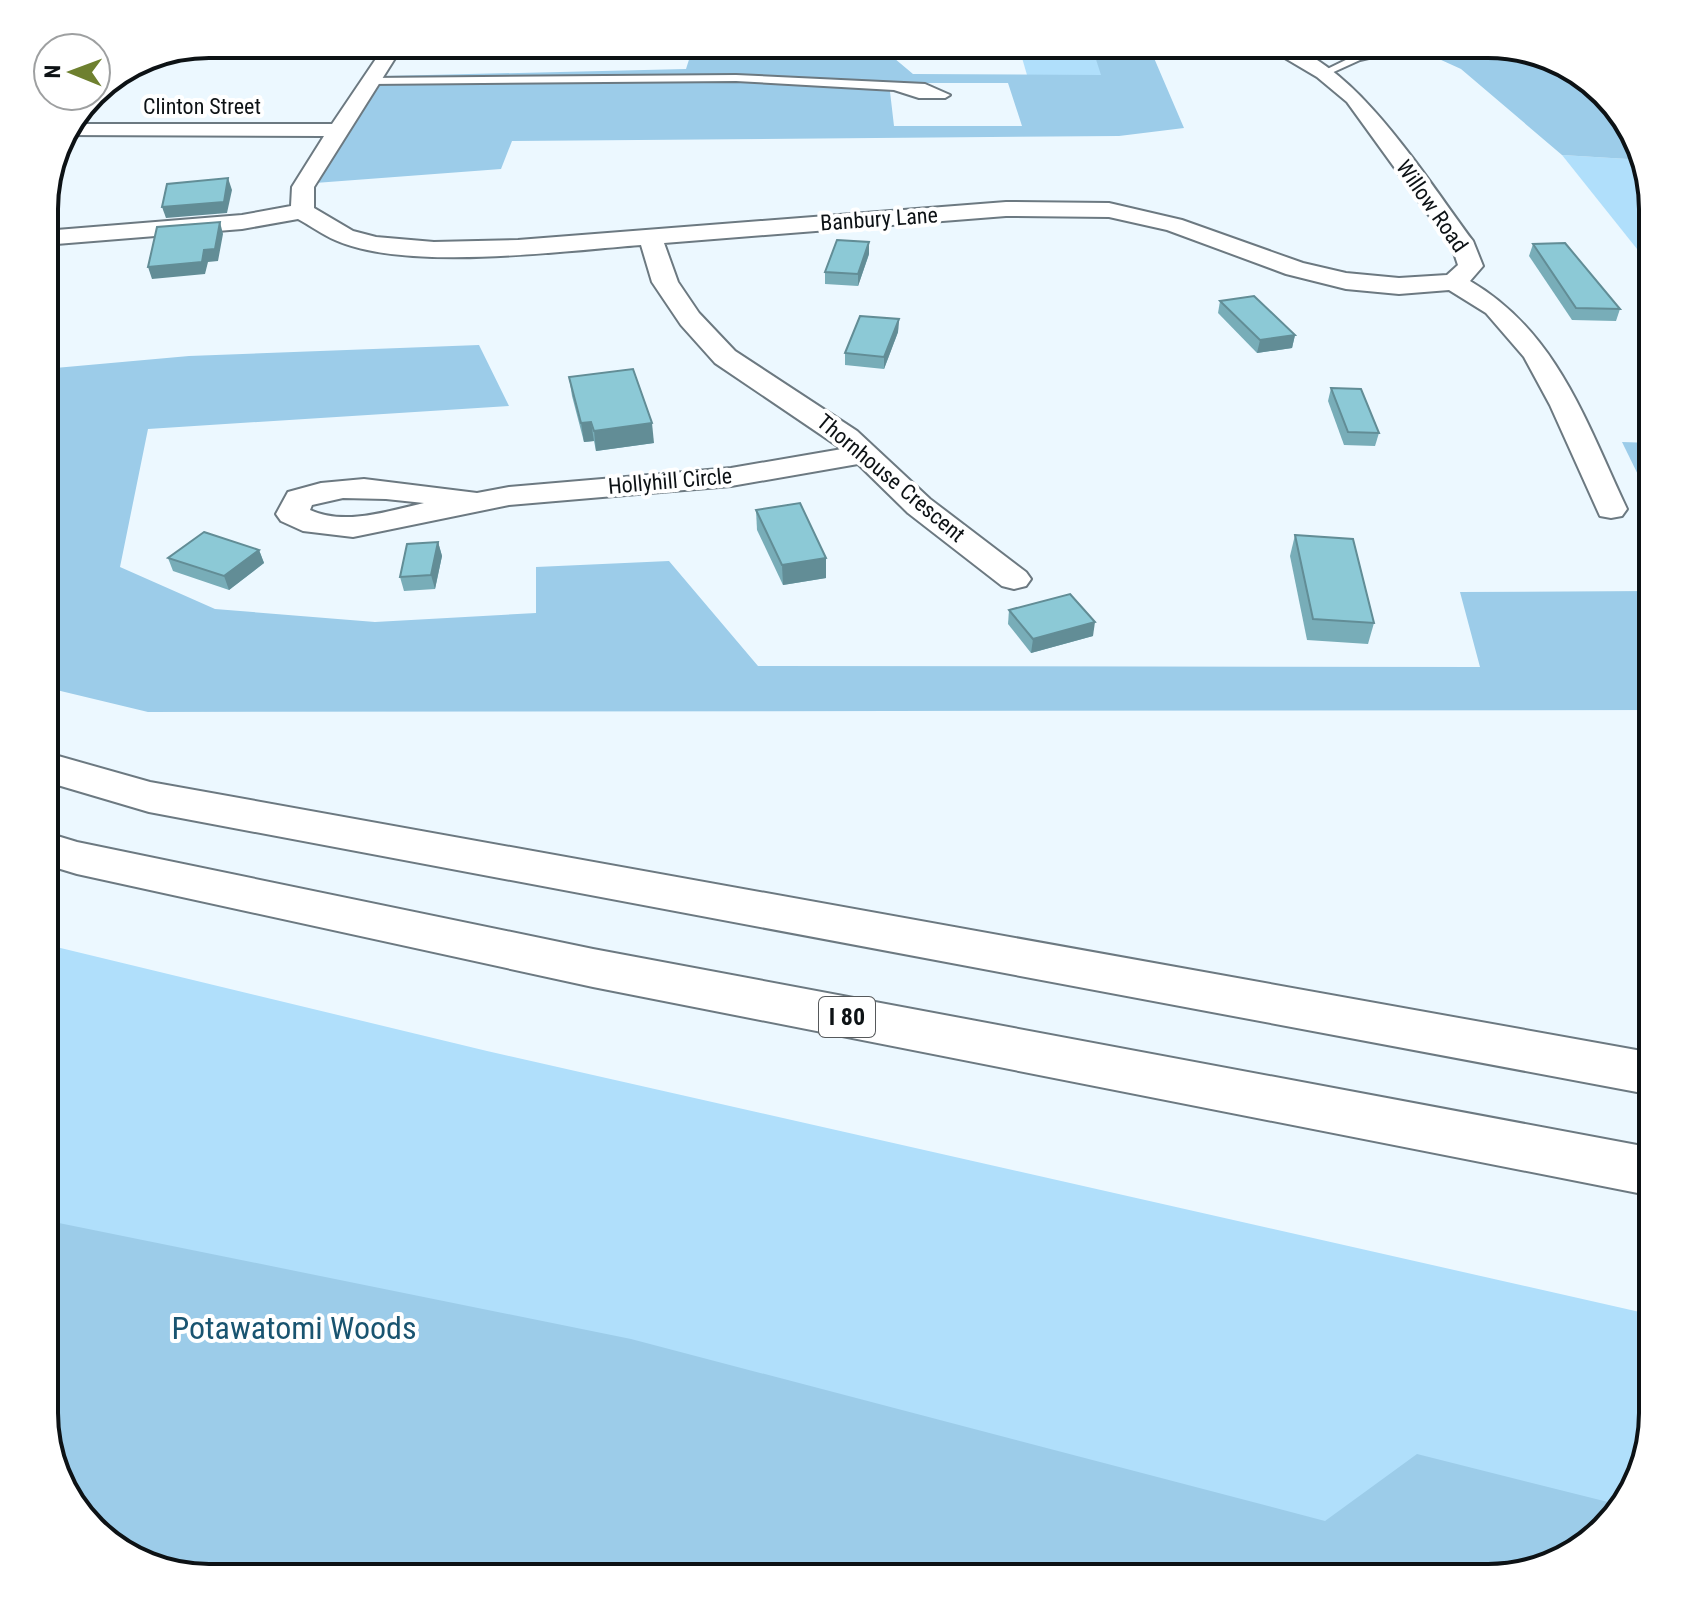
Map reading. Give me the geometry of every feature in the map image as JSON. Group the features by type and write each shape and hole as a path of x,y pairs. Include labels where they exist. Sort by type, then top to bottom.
{"highway":[{"path":"58,770 149,797 1639,1071"},
{"name":"I 80","path":"58,852 593,968 1639,1169"}],"street":[{"path":"58,237 242,222 302,211 303,187 386,58"},
{"name":"Willow Road","path":"1296,58 1324,73 1354,98 1464,246 1471,266 1454,282 1499,310 1526,340 1554,387 1611,509"},
{"name":"Clinton Street","path":"80,130 338,130"},
{"name":"Banbury Lane","path":"302,211 345,236 375,244 434,249 518,247 1006,209 1109,210 1174,225 1295,269 1346,281 1399,286 1454,282"},
{"name":"Thornhouse Crescent","path":"650,236 665,282 690,319 725,357 829,424 919,506 1014,579"},
{"name":"Hollyhill Circle","path":"475,502 509,496 731,477 864,454"}],"lane":[{"path":"1324,73 1357,58"},
{"path":"370,81 736,78 895,87"}],"green space":[{"path":"690,58 894,58 913,74 1101,75 1096,58 1154,58 1184,128 1119,136 512,141 501,169 315,183 386,76 686,69","holes":["889,83 1008,83 1022,126 894,126"]},
{"path":"1022,58 1096,58 1102,75 1027,75"},
{"path":"1437,58 1508,59 1546,69 1572,83 1595,102 1614,125 1631,159 1562,155 1461,69"},
{"path":"1562,155 1631,159 1639,199 1639,251"},
{"path":"479,345 509,406 148,429 120,567 215,609 375,622 536,613 536,567 669,561 758,666 1480,667 1460,592 1639,591 1639,710 148,712 58,690 58,368 189,356"},
{"path":"1622,442 1639,443 1639,477"},
{"name":"Potawatomi Woods","path":"58,947 487,1051 1639,1312 1638,1433 1628,1471 1608,1505 1572,1539 1527,1559 1488,1564 209,1564 189,1563 151,1553 117,1533 102,1520 78,1489 69,1471 59,1433"},
{"path":"58,1223 631,1339 1325,1521 1417,1454 1610,1502 1580,1533 1546,1553 1508,1563 1488,1564 189,1563 151,1553 117,1533 89,1505 69,1471 58,1423"}],"building":[{"path":"228,178 224,202 162,207 167,184"},
{"path":"220,222 215,249 204,250 202,262 148,267 157,227"},
{"path":"837,240 869,242 858,274 825,272"},
{"path":"1565,243 1620,309 1576,308 1533,244"},
{"path":"1254,296 1295,335 1260,340 1220,301"},
{"path":"860,316 899,319 884,357 845,353"},
{"path":"633,369 652,423 594,431 591,422 581,423 569,377"},
{"path":"1331,388 1361,389 1379,433 1348,432"},
{"path":"800,503 826,558 782,565 756,510"},
{"path":"204,532 259,550 224,576 168,558"},
{"path":"1295,535 1353,539 1374,623 1313,619"},
{"path":"438,542 431,575 400,577 407,544"},
{"path":"1070,594 1095,622 1033,639 1009,610"}]}
